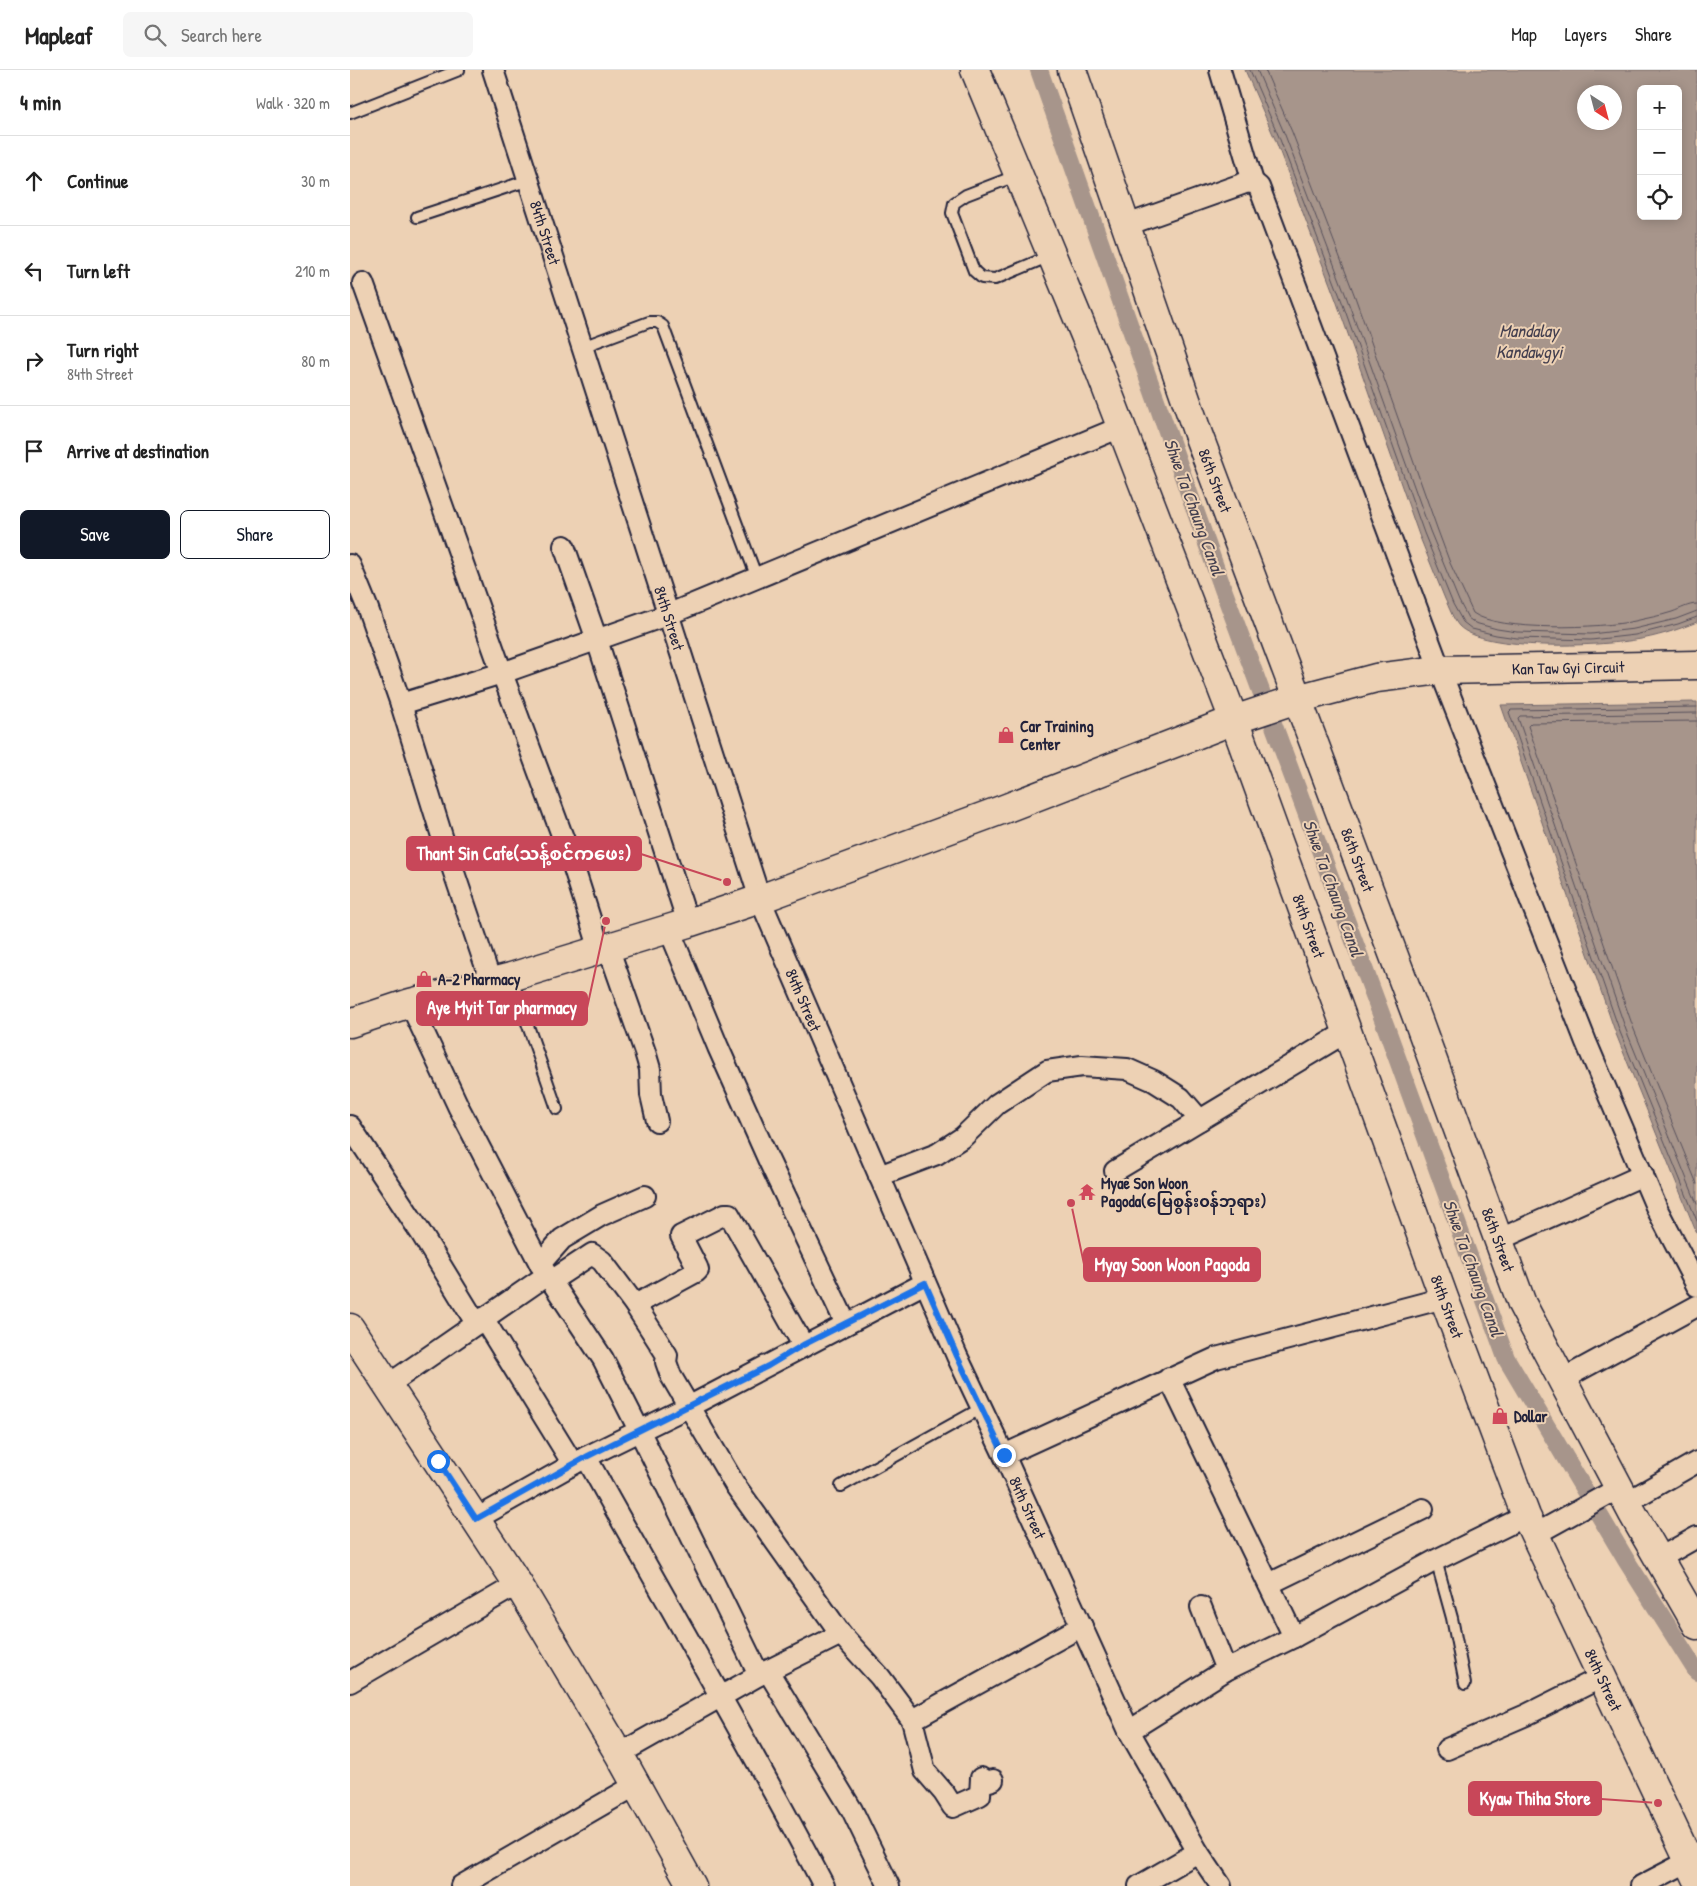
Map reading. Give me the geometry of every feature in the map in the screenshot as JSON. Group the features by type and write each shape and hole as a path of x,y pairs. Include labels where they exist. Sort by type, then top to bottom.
{"main road":[{"name":"84th Street","path":"975,70 1121,427 1236,720 1444,1298 1530,1525 1693,1870"},
{"name":"86th Street","path":"1072,70 1124,226 1199,437 1295,700 1414,1011 1522,1304 1561,1380 1610,1498 1658,1559 1697,1626"},
{"name":"Kan Taw Gyi Circuit","path":"350,1023 410,1003 501,979 678,926 760,899 1004,809 1236,720 1295,700 1376,678 1440,670 1697,666"},
{"path":"350,1328 518,1584 619,1754 692,1886"}],"street":[{"name":"84th Street","path":"493,70 760,899 925,1283 1130,1731 1198,1852 1221,1886"},
{"path":"1220,70 1253,182 1259,187 1262,194 1440,670 1586,1042 1657,1209 1697,1286"},
{"path":"1124,226 1245,183 1253,182"},
{"path":"363,283 502,673 604,948 645,1052 650,1069 651,1094 657,1121"},
{"path":"401,704 502,673 668,615 1121,427"},
{"path":"564,546 597,640 678,926 718,1048 846,1324"},
{"path":"350,565 368,608 401,704 445,846 501,979"},
{"path":"410,1003 460,1108 546,1273 603,1359 763,1673 852,1810 889,1886"},
{"path":"1115,1172 1348,1031"},
{"path":"879,1176 937,1154 963,1137 997,1104 1047,1071 1082,1066 1127,1069 1154,1081 1181,1098 1200,1120"},
{"path":"350,1126 479,1321 580,1461 721,1697 824,1886"},
{"path":"1498,1240 1643,1175"},
{"path":"546,1273 562,1239 602,1215 645,1196"},
{"path":"635,1305 696,1272 698,1270 697,1267 681,1236 728,1214 803,1345"},
{"path":"388,1386 546,1273 592,1254 602,1261 635,1305 667,1355 666,1362 671,1376 735,1485 841,1634 880,1677 912,1720 925,1771 953,1807 980,1795 981,1778 986,1782 993,1780"},
{"path":"476,1519 580,1461 768,1366 803,1345 925,1283"},
{"path":"1004,1455 1216,1358 1444,1298"},
{"path":"1561,1380 1697,1306"},
{"path":"1169,1378 1294,1637"},
{"path":"1130,1731 1226,1670 1294,1637 1436,1560 1610,1498 1697,1462"},
{"path":"1269,1584 1423,1509"},
{"path":"1658,1559 1697,1537"},
{"path":"350,1682 518,1584"},
{"path":"1201,1607 1226,1670"},
{"path":"912,1720 1082,1626"},
{"path":"619,1754 763,1673 841,1634"},
{"path":"1448,1749 1526,1715 1602,1677"},
{"path":"461,1886 636,1785"},
{"path":"1139,1886 1198,1852"},
{"path":"1641,1886 1693,1870"}],"lane":[{"path":"350,113 458,70"},
{"path":"1018,175 966,195 954,203 952,213 974,270 982,278 995,279 1051,256"},
{"path":"417,217 528,180"},
{"path":"582,348 649,322 657,322 663,326 757,578"},
{"path":"501,979 557,1109"},
{"path":"841,1486 982,1408"},
{"path":"1436,1560 1452,1618 1465,1684"}],"water":[{"name":"Mandalay Kandawgyi","path":"1245,70 1697,70 1697,622 1643,639 1571,645 1543,645 1492,640 1472,634 1459,626 1445,599 1419,535 1336,300 1275,139"},
{"path":"1697,702 1697,1234 1616,1034 1501,705"}],"waterway":[{"name":"Shwe Ta Chaung Canal","path":"1039,70 1223,589 1387,1030 1506,1358 1626,1560 1697,1672"}],"place":[{"name":"Car Training Center","path":"1006,735"},
{"name":"Thant Sin Cafe(သန့်စင်ကဖေး)","path":"727,882"},
{"name":"Aye Myit Tar pharmacy","path":"606,921"},
{"name":"A-2 Pharmacy","path":"424,979"},
{"name":"Myae Son Woon Pagoda(မြေစွန်း၀န်ဘုရား)","path":"1087,1192"},
{"name":"Myay Soon Woon Pagoda","path":"1071,1203"},
{"name":"Dollar","path":"1500,1416"},
{"name":"Kyaw Thiha Store","path":"1658,1803"}],"route":[{"path":"438,1461 476,1519 586,1457 768,1366 803,1345 925,1283 1004,1455"}]}
